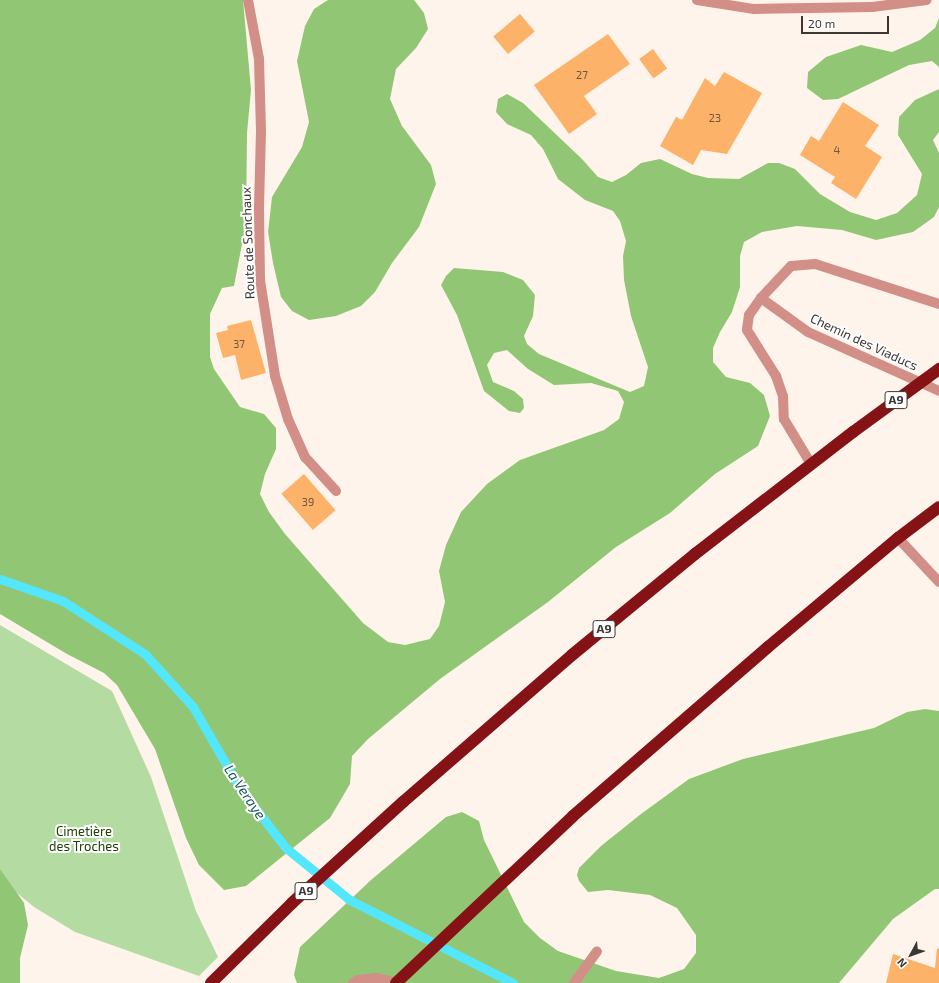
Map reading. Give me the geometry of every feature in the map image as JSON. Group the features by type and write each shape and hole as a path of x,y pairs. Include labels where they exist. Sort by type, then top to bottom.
{"highway":[{"name":"A9","path":"211,983 292,904 403,802 572,655 695,554 853,432 939,369"},
{"path":"397,983 573,816 732,678 898,538 939,507"}],"street":[{"name":"Route de Sonchaux","path":"248,0 260,59 261,131 258,209 260,280 274,369 288,418 305,457 336,491"},
{"path":"697,0 754,9 872,7 927,0"},
{"path":"811,464 784,419 783,396 776,376 747,330 749,315 761,298 790,266 815,264 939,304"},
{"name":"Chemin des Viaducs","path":"761,298 808,332 939,391"},
{"path":"898,538 939,582"},
{"path":"574,983 597,951"},
{"path":"353,983 358,980 377,978 397,983"}],"green space":[{"path":"0,0 243,0 251,90 247,133 246,223 234,286 222,288 210,314 210,357 214,369 240,407 264,414 276,428 276,449 265,474 260,494 269,512 285,534 363,623 388,642 405,645 430,639 439,626 445,602 439,571 446,545 461,512 487,484 520,460 604,430 619,419 624,402 618,391 591,383 554,385 528,369 507,350 494,353 487,365 493,382 514,391 523,399 524,408 520,413 509,411 484,391 457,315 441,285 446,276 454,268 503,272 523,280 535,295 533,316 524,336 527,344 539,354 630,392 644,386 648,367 631,316 624,280 623,256 626,241 620,221 613,211 585,200 558,179 543,149 531,135 507,124 496,112 498,99 507,94 523,103 582,159 598,177 612,182 626,175 641,163 660,159 692,174 708,178 739,179 768,163 779,163 795,169 820,194 850,212 876,220 897,213 917,195 922,174 898,135 899,117 915,100 939,89 939,132 933,140 939,153 939,207 934,217 913,232 876,240 842,230 797,226 762,232 744,242 740,256 740,287 732,312 720,332 713,348 713,362 726,377 750,383 764,395 770,416 758,446 715,474 670,513 616,547 548,602 440,679 368,739 352,756 350,784 330,818 246,886 224,890 199,865 186,838 155,749 117,685 104,673 67,654 0,614"},
{"path":"328,0 414,0 424,13 428,29 416,48 396,69 390,99 402,126 431,165 436,184 419,227 392,263 375,292 361,306 336,316 309,320 292,311 281,297 268,232 272,197 302,147 309,122 297,61 305,26 314,9"},
{"path":"939,18 939,67 932,61 909,65 838,99 823,100 807,88 808,72 826,57 861,45 892,52 920,40 935,28"},
{"name":"Cimetière des Troches","path":"0,625 112,691 151,777 196,911 218,957 199,976 75,932 34,907 0,879"},
{"path":"925,709 939,711 939,889 935,889 893,919 839,983 297,983 294,975 300,947 371,880 446,817 462,812 479,821 484,840 524,922 540,938 558,951 616,971 659,978 684,969 696,953 696,935 677,908 650,895 608,890 588,892 579,881 577,875 579,868 601,846 641,814 689,779 743,759 874,728 907,712"},
{"path":"0,869 24,903 28,925 20,958 20,983 0,983"}],"building":[{"path":"520,14 535,32 508,54 493,36"},
{"path":"608,34 630,64 584,96 597,114 569,134 534,85"},
{"path":"653,49 667,68 653,78 639,59"},
{"path":"724,72 762,93 727,154 701,150 693,165 660,146 676,117 682,120 705,78 715,86"},
{"path":"843,102 879,125 865,146 882,157 856,199 831,183 835,177 800,155 811,136 819,141"},
{"path":"251,320 266,373 241,380 235,355 223,358 216,333 228,330 227,326"},
{"path":"304,474 335,510 313,530 281,494"},
{"path":"937,948 939,949 939,983 886,983 893,954 935,968"}],"waterway":[{"name":"La Veraye","path":"0,579 63,601 145,654 193,707 241,790 286,848 350,900 513,983"}]}
